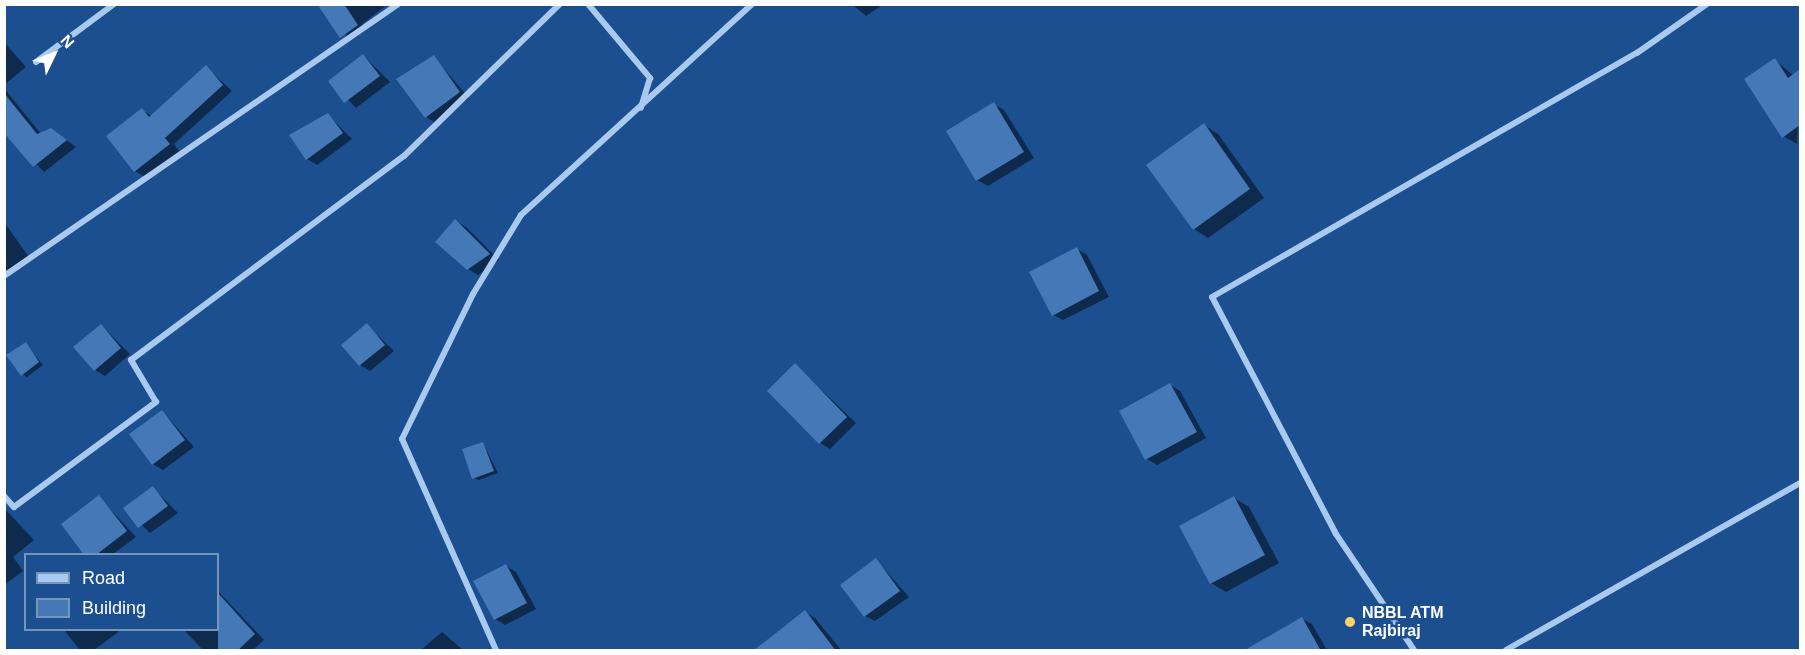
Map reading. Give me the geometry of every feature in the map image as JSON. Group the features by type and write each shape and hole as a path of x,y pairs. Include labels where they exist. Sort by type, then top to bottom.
{"street":[{"path":"36,62 114,4"},
{"path":"4,276 398,4"},
{"path":"4,496 14,507 156,402 131,360 404,156 560,4"},
{"path":"588,4 650,78 640,109"},
{"path":"496,651 402,439 473,294 521,215 640,109 752,4"},
{"path":"1414,651 1336,534 1212,297 1637,53 1707,4"},
{"path":"1506,651 1800,483"}],"building":[{"path":"317,4 344,4 358,25 340,38"},
{"path":"363,54 380,76 344,103 328,81"},
{"path":"434,55 460,92 425,118 396,79"},
{"path":"1775,58 1788,78 1800,69 1800,125 1782,138 1744,79"},
{"path":"206,65 223,85 165,138 170,144 134,172 106,136 142,108 149,117"},
{"path":"4,93 37,134 51,128 67,140 33,167 4,133"},
{"path":"994,102 1024,152 976,181 946,131"},
{"path":"328,113 343,133 306,160 289,135"},
{"path":"1204,123 1250,189 1193,230 1146,165"},
{"path":"455,219 490,254 467,270 435,242"},
{"path":"1077,247 1099,291 1052,316 1029,272"},
{"path":"367,323 385,345 359,366 341,345"},
{"path":"101,324 121,348 94,371 73,347"},
{"path":"26,342 39,362 21,376 6,355"},
{"path":"795,363 847,417 819,444 767,391"},
{"path":"1170,383 1197,432 1145,460 1119,411"},
{"path":"162,410 185,440 152,465 129,434"},
{"path":"483,442 494,471 472,479 462,449"},
{"path":"153,486 168,506 138,528 123,508"},
{"path":"99,495 127,531 99,553 83,553 61,524"},
{"path":"1234,496 1265,555 1210,584 1179,526"},
{"path":"876,558 900,591 864,617 840,585"},
{"path":"506,564 527,603 494,620 473,581"},
{"path":"219,594 255,634 237,651 218,651"},
{"path":"805,610 836,651 753,651"},
{"path":"1302,617 1321,651 1243,651"}],"place":[{"name":"NBBL ATM Rajbiraj","path":"1350,622"}]}
